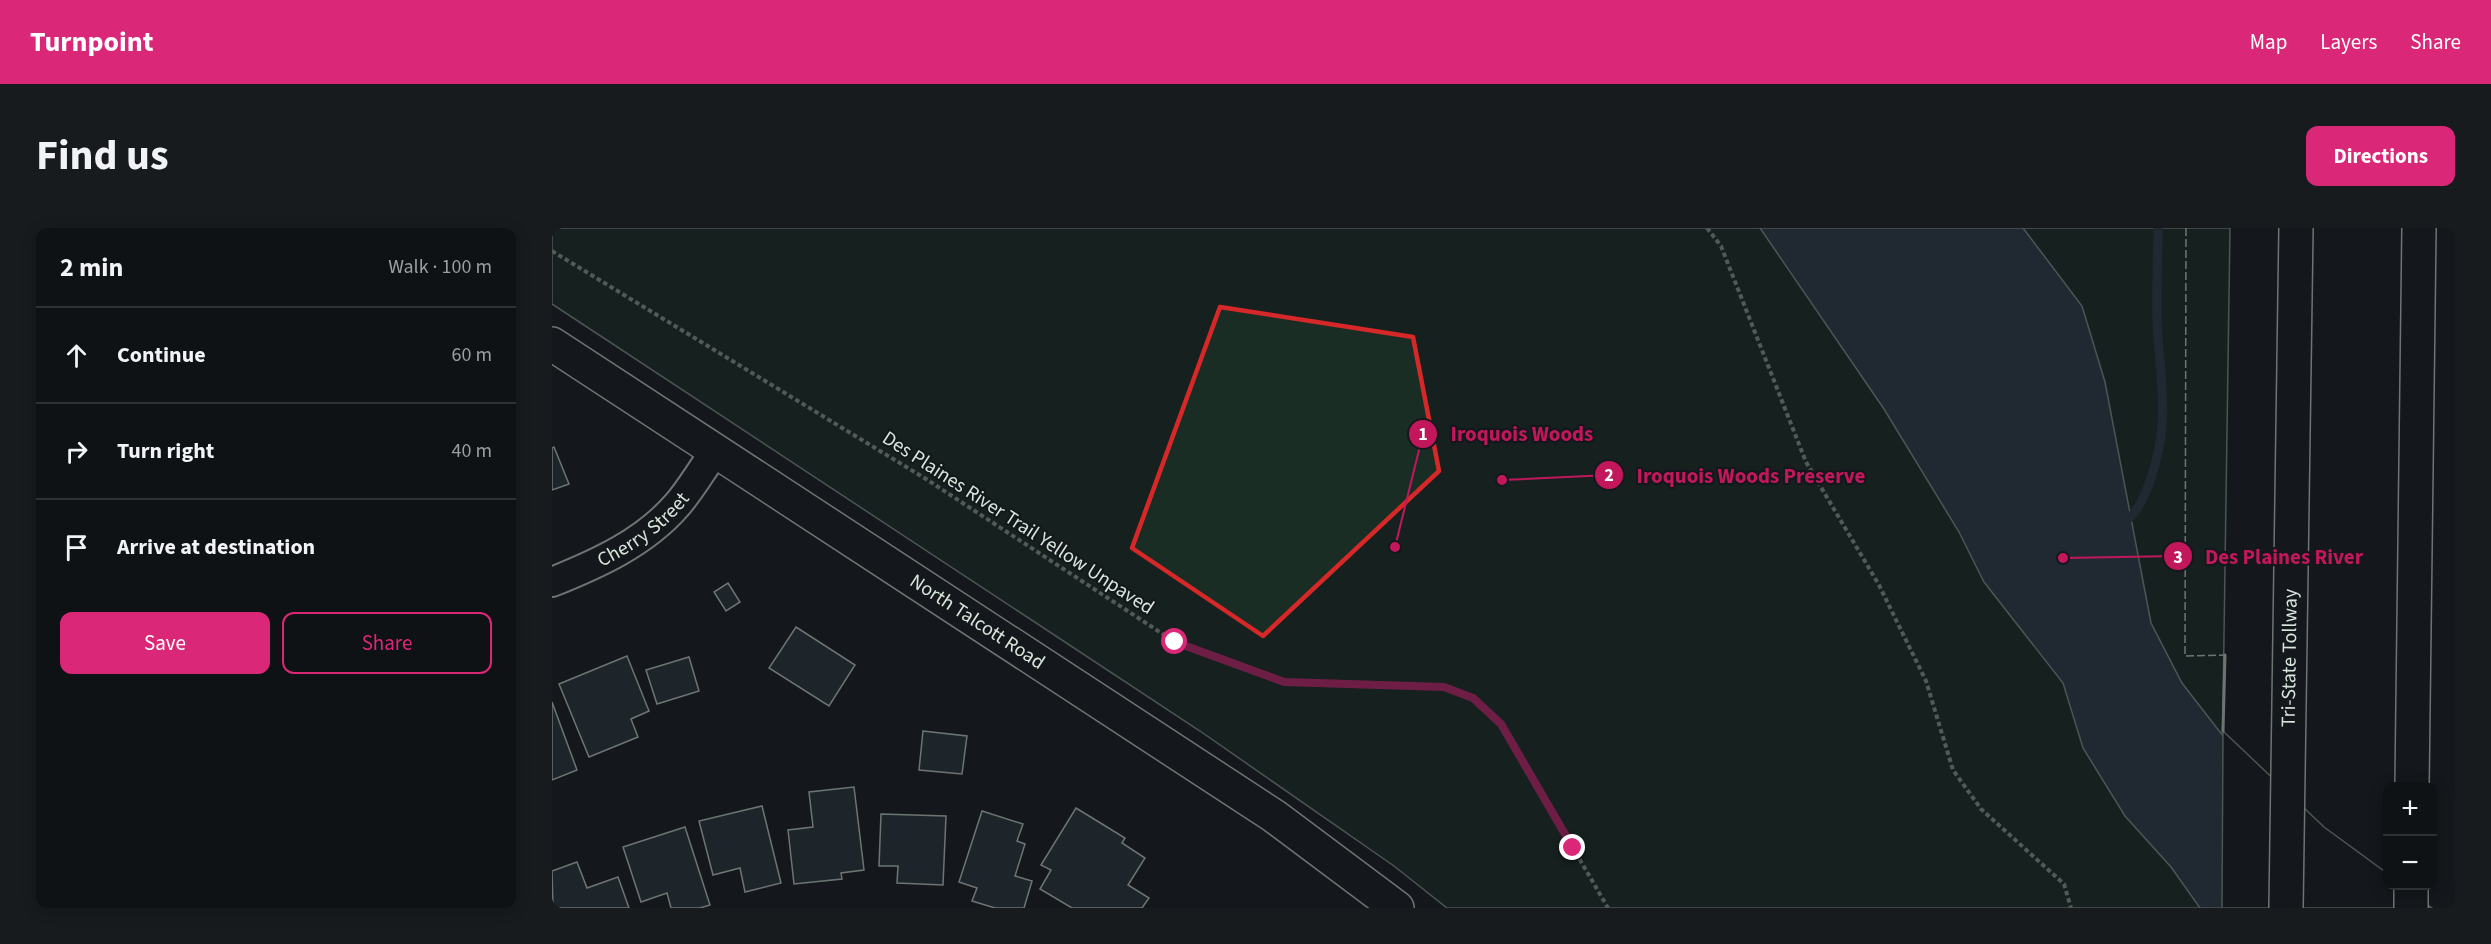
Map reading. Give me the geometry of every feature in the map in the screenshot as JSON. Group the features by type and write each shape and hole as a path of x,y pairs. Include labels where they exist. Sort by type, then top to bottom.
{"main road":[{"name":"Tri-State Tollway","path":"2286,908 2296,228"},
{"path":"2412,782 2419,228"},
{"name":"North Talcott Road","path":"552,344 1274,816 1397,908"},
{"path":"2410,908 2411,890"}],"street":[{"name":"Cherry Street","path":"552,582 622,550 649,532 677,505 715,452"}],"path":[{"path":"1707,228 1721,246 1806,462 1880,585 1926,681 1953,770 1981,809 2064,884 2071,908"},
{"name":"Des Plaines River Trail Yellow Unpaved","path":"552,251 926,479 1175,642 1284,682 1444,687 1473,698 1501,724 1608,908"}],"highlighted area":[{"path":"1220,307 1413,337 1439,471 1263,636 1132,548"}],"green space":[{"path":"552,228 2230,228 2220,908 1447,908 1394,866 1200,731 552,304"}],"water":[{"path":"1760,228 2023,228 2082,306 2105,382 2151,623 2182,683 2223,736 2383,881 2383,890 2395,890 2429,908 2200,908 2171,867 2125,816 2083,748 2063,683 1984,582 1959,532 1884,409"}],"pier":[{"path":"2223,731 2324,827 2383,870 2383,890 2408,890 2432,908 2222,908"}],"building":[{"path":"554,447 569,484 552,490 552,448"},
{"path":"728,583 740,602 726,611 714,592"},
{"path":"796,627 855,665 829,706 769,668"},
{"path":"627,656 649,711 631,719 638,737 589,757 559,684"},
{"path":"689,657 699,691 657,704 646,670"},
{"path":"552,702 577,770 552,780"},
{"path":"923,731 967,736 962,774 919,770"},
{"path":"854,787 864,870 841,873 842,879 794,884 788,830 813,827 809,792"},
{"path":"762,806 781,883 745,892 740,868 713,875 699,821"},
{"path":"1076,808 1125,838 1122,843 1145,858 1128,885 1149,898 1142,908 1072,908 1040,889 1051,870 1041,865"},
{"path":"982,811 1023,824 1017,841 1025,844 1015,876 1032,881 1024,908 995,908 972,901 977,888 959,882"},
{"path":"881,814 946,816 943,885 897,883 898,866 879,866"},
{"path":"685,827 710,905 700,908 671,908 667,893 641,902 623,847"},
{"path":"577,862 587,888 618,877 629,908 553,908 552,871"}],"waterway":[{"path":"2123,523 2139,506 2145,493 2151,479 2161,436 2163,399 2157,320 2158,228"}],"fence":[{"path":"2186,228 2185,656 2225,655"}],"wall":[{"path":"2223,731 2225,655"}],"place":[{"name":"Iroquois Woods Preserve","path":"1502,480"},
{"name":"Iroquois Woods","path":"1395,547"},
{"name":"Des Plaines River","path":"2063,558"}],"route":[{"path":"1175,642 1284,682 1444,687 1473,698 1501,724 1573,848"}]}
